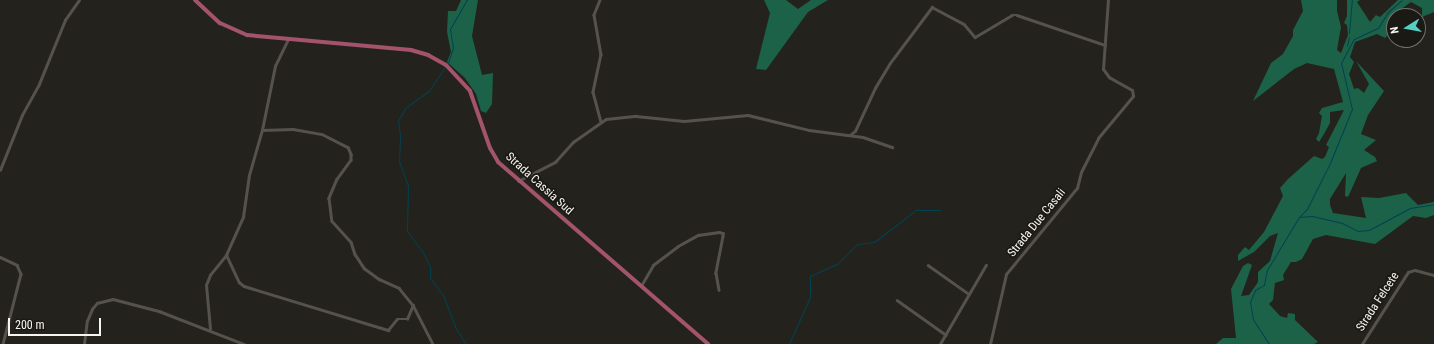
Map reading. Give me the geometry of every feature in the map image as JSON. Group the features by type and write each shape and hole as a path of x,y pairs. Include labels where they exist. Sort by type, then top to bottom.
{"main road":[{"name":"Strada Cassia Sud","path":"195,0 211,17 234,30 257,38 411,50 428,55 446,65 459,77 470,91 494,156 518,181 708,344"}],"street":[{"path":"0,170 22,115 39,84 65,20 79,0"},
{"path":"600,0 594,19 601,54 593,92 601,121"},
{"name":"Strada Due Casali","path":"990,344 1006,274 1077,188 1081,172 1098,138 1133,96 1132,90 1105,74 1102,63 1105,45 1108,0"},
{"path":"850,136 858,126 875,88 890,63 932,8 964,24 975,37 1012,15 1017,15 1105,45"},
{"path":"210,330 206,285 210,274 226,255 243,217 249,175 262,130 275,66 288,41"},
{"path":"518,181 555,162 573,142 601,121 636,116 684,121 748,115 764,121 850,136 892,147"},
{"path":"262,130 293,128 322,134 348,147 351,160 335,183 329,198 332,221 351,242 355,254 364,268 379,279 399,288 413,305 433,344"},
{"path":"641,287 653,265 678,246 698,235 723,233 716,273 719,290"},
{"path":"226,255 240,282 244,286 388,330 397,319 407,319 413,305"},
{"path":"0,257 17,265 21,274 3,344"},
{"path":"928,265 969,294"},
{"path":"940,344 986,265"},
{"name":"Strada Felcete","path":"1362,344 1408,272 1415,270 1434,275"},
{"path":"84,344 87,321 92,308 97,303 113,299 160,311 244,344"},
{"path":"897,300 946,335"}],"green space":[{"path":"461,0 478,0 472,36 482,75 493,73 492,104 486,113 481,111 476,94 465,78 447,62 451,52 447,32 448,11 456,11"},
{"path":"764,0 786,0 798,9 811,0 828,0 808,12 766,70 756,69 770,13"},
{"path":"1301,0 1337,0 1337,11 1341,27 1337,50 1341,53 1348,35 1347,25 1344,23 1347,16 1347,0 1360,0 1357,2 1370,22 1376,15 1380,17 1386,11 1386,37 1385,38 1377,34 1355,42 1350,57 1354,62 1349,74 1354,89 1358,88 1364,93 1369,84 1356,61 1384,91 1368,115 1361,134 1376,140 1364,150 1375,157 1377,161 1361,168 1348,197 1345,196 1346,173 1330,199 1330,205 1333,213 1366,218 1361,197 1379,198 1406,193 1418,205 1434,202 1434,215 1426,218 1413,216 1375,244 1326,235 1313,239 1302,259 1296,262 1291,262 1283,275 1284,280 1275,283 1273,300 1269,304 1280,316 1287,318 1288,313 1295,314 1295,320 1318,342 1314,344 1216,344 1223,338 1236,338 1231,289 1243,266 1248,263 1252,265 1241,296 1249,295 1258,282 1258,272 1270,261 1278,233 1270,236 1254,252 1238,261 1238,255 1245,247 1249,250 1264,232 1283,196 1280,188 1314,156 1322,159 1325,157 1329,147 1326,145 1344,110 1330,112 1330,123 1319,142 1316,139 1319,133 1322,116 1319,113 1322,108 1343,102 1334,69 1307,63 1294,69 1253,101 1271,63 1283,54 1293,36 1293,30 1303,11"},
{"path":"1398,0 1434,0 1434,12 1426,15 1426,8 1422,8 1411,2 1403,8 1390,8"}],"waterway":[{"path":"448,63 453,48 450,29 467,0"},
{"path":"1349,33 1352,0"},
{"path":"1269,344 1253,319 1250,302 1255,290 1264,285 1267,270 1299,217 1307,209 1330,163 1352,109 1341,63 1354,39 1378,28 1388,12 1402,0"},
{"path":"1347,46 1349,37"},
{"path":"445,67 429,91 406,107 398,121 400,136 399,161 408,186 407,231 423,252 430,267 430,278 443,295 455,327 466,344"},
{"path":"1299,217 1312,216 1342,223 1358,231 1369,230 1410,208 1434,204"},
{"path":"789,344 810,297 810,276 837,264 857,244 874,242 916,210 940,210"}]}
